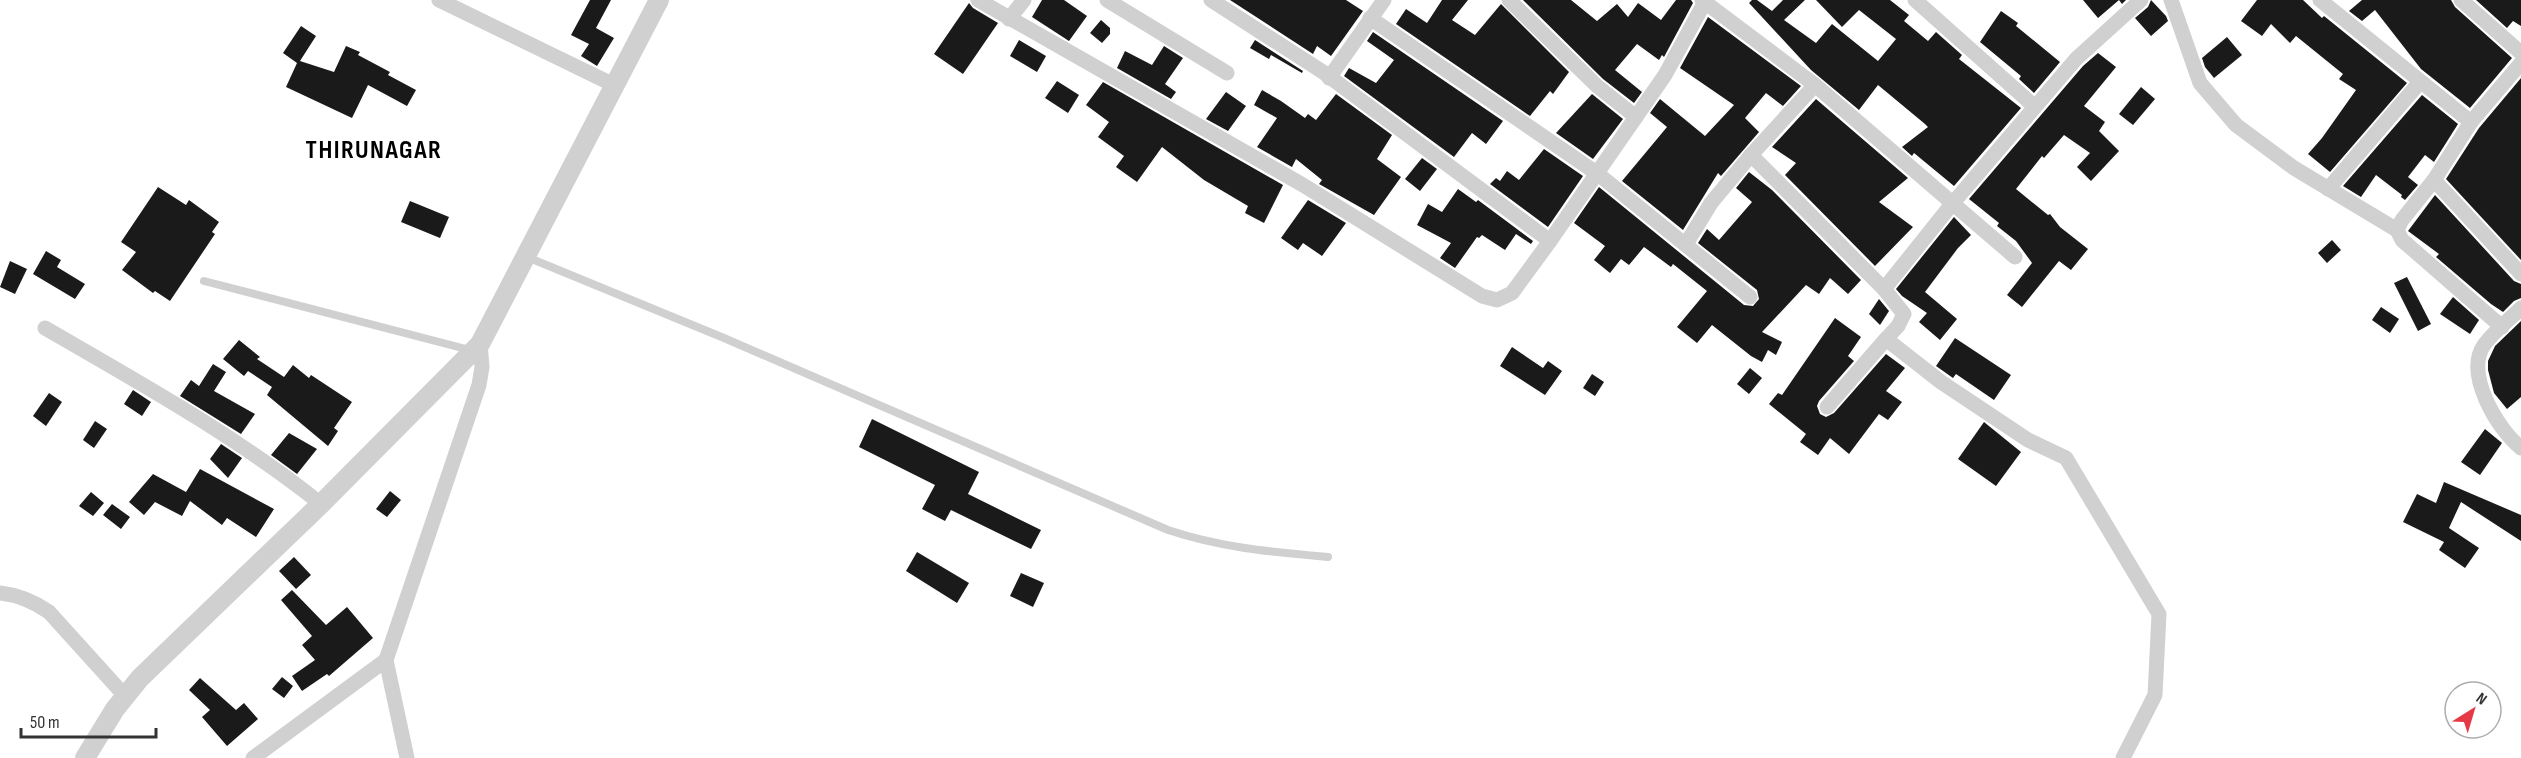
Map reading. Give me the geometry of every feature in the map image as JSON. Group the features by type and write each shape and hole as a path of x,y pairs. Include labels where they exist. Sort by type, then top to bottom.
{"street":[{"path":"440,0 614,85"},
{"path":"85,758 140,678 321,504 477,348 614,85 646,29 659,0"},
{"path":"978,0 1304,185 1482,296 1497,300 1512,293 1598,174 1665,75 1704,1 1815,85 2015,257"},
{"path":"1009,19 1023,0"},
{"path":"1107,0 1227,73"},
{"path":"1210,0 1329,78 1550,241"},
{"path":"1329,78 1384,0"},
{"path":"1509,0 1597,86 1636,117"},
{"path":"1915,0 2034,106"},
{"path":"1884,289 2034,106 2076,59 2141,0"},
{"path":"2171,0 2200,83 2236,125 2294,168 2397,230 2402,240 2502,327"},
{"path":"2320,0 2471,122"},
{"path":"2461,0 2521,53"},
{"path":"1370,18 1598,174 1750,297"},
{"path":"2397,230 2402,220 2434,180 2471,122 2521,63"},
{"path":"2328,189 2420,82"},
{"path":"1686,244 1711,203 1815,85"},
{"path":"1751,155 1884,289 1904,314 1898,326 1827,407"},
{"path":"2434,180 2521,274"},
{"path":"2521,308 2484,345 2477,363 2482,388 2498,423 2508,438 2521,448"},
{"path":"45,328 241,445 321,504"},
{"path":"1886,339 1941,382 2028,440 2066,458 2159,614 2155,695 2123,758"},
{"path":"407,758 386,660 479,385 482,367 477,348"},
{"path":"0,593 35,602 49,612 126,696"},
{"path":"253,758 386,660"}],"lane":[{"path":"525,256 724,338 1168,530 1206,542 1248,550 1328,557"},
{"path":"204,281 477,348"}],"building":[{"path":"590,0 611,0 596,28 614,38 597,66 581,56 589,44 571,35"},
{"path":"1042,0 1064,0 1087,16 1069,41 1032,17"},
{"path":"1230,0 1346,0 1363,11 1331,56 1317,46 1313,54"},
{"path":"1442,0 1468,0 1452,20 1475,35 1501,4 1569,72 1553,94 1550,91 1530,116 1396,24 1406,9 1427,23"},
{"path":"1523,0 1571,0 1597,21 1617,4 1628,17 1638,3 1661,20 1676,0 1691,0 1693,3 1664,57 1662,55 1659,60 1637,44 1615,70 1642,92 1634,103 1603,79"},
{"path":"1757,0 1772,11 1783,0 1805,0 1784,20 1816,43 1832,24 1878,61 1896,39 1859,10 1842,27 1816,0 1890,0 1909,15 1904,21 1928,41 1936,32 1962,55 1959,59 2021,108 1954,186 1914,153 1912,156 1902,147 1928,127 1925,124 1878,85 1859,110 1811,70 1749,3"},
{"path":"2083,0 2119,0 2098,18"},
{"path":"2151,0 2168,21 2151,36 2135,18 2148,7"},
{"path":"2257,0 2303,0 2322,18 2324,16 2407,83 2330,172 2308,154 2356,90 2339,79 2343,74 2296,36 2290,43 2271,24 2262,36 2241,21"},
{"path":"2362,0 2451,0 2455,7 2512,58 2470,108 2421,69 2375,10 2362,21 2349,11"},
{"path":"2476,0 2521,0 2521,26 2513,21 2507,28"},
{"path":"969,3 973,8 998,23 963,74 934,54"},
{"path":"2001,11 2018,23 2016,26 2060,62 2034,93 2019,79 2021,76 1980,42"},
{"path":"1708,17 1801,86 1783,106 1766,93 1745,118 1759,132 1721,176 1718,173 1683,230 1622,181 1667,127 1650,113 1660,99 1705,136 1734,105 1680,68"},
{"path":"1101,20 1110,28 1110,34 1102,43 1090,33"},
{"path":"301,26 316,36 300,61 334,72 346,46 360,52 358,55 390,72 388,75 416,90 407,106 368,85 352,118 286,87 297,63 283,53"},
{"path":"1373,32 1503,121 1486,144 1472,133 1454,157 1344,76 1349,68 1376,83 1394,60 1367,41"},
{"path":"2227,37 2242,55 2214,78 2205,67 2202,58"},
{"path":"1019,40 1046,56 1037,72 1010,56"},
{"path":"1255,40 1303,71 1302,73 1271,55 1269,59 1250,48"},
{"path":"1164,46 1183,58 1165,84 1176,92 1171,99 1117,68 1125,51 1152,65"},
{"path":"2098,53 2116,67 2084,106 2105,122 2099,131 2119,151 2091,181 2077,167 2090,153 2064,135 2044,158 2042,156 2016,189 2048,215 2050,214 2060,227 2088,249 2071,270 2059,261 2022,307 2007,295 2032,263 2016,241 1997,226 1999,223 1969,199 2083,66"},
{"path":"2521,78 2521,260 2446,179 2479,128"},
{"path":"1057,81 1079,95 1068,113 1045,98"},
{"path":"1103,82 1283,185 1264,223 1245,213 1248,206 1204,180 1162,147 1137,182 1116,167 1124,156 1098,137 1109,122 1086,105"},
{"path":"2141,87 2155,99 2133,125 2119,114"},
{"path":"1262,90 1305,118 1308,114 1316,120 1336,94 1392,135 1377,159 1401,177 1374,215 1319,184 1322,180 1296,159 1292,167 1257,147 1277,118 1254,105"},
{"path":"1226,92 1246,106 1228,131 1206,119"},
{"path":"1592,94 1623,119 1593,159 1556,133"},
{"path":"2422,95 2458,124 2434,162 2425,155 2408,177 2418,185 2405,200 2401,197 2402,195 2376,175 2361,197 2343,186"},
{"path":"1816,99 1908,178 1879,202 1913,227 1875,266 1785,175 1796,163 1772,147"},
{"path":"1544,149 1583,176 1548,227 1490,184 1496,178 1500,181 1507,171 1519,180"},
{"path":"1422,158 1437,169 1420,191 1405,179"},
{"path":"1749,172 1772,190 1861,280 1848,294 1830,278 1819,294 1806,285 1762,332 1782,342 1776,355 1768,350 1762,362 1712,325 1697,343 1677,327 1707,291 1673,264 1671,267 1644,247 1629,265 1621,259 1610,273 1594,260 1605,246 1574,223 1599,187 1744,305 1753,306 1759,299 1757,290 1698,243 1707,229 1719,240 1752,202 1736,188"},
{"path":"158,187 186,205 189,200 219,222 212,232 215,234 170,301 155,291 153,293 122,270 136,252 121,242"},
{"path":"1458,189 1476,202 1478,200 1533,241 1531,244 1516,234 1505,250 1482,235 1477,237 1455,268 1440,258 1451,243 1417,225 1428,204 1442,212"},
{"path":"2435,195 2514,281 2521,284 2521,298 2514,301 2503,312 2436,257 2439,254 2408,231"},
{"path":"1308,200 1346,223 1322,256 1303,243 1298,250 1281,238"},
{"path":"410,201 449,217 440,238 401,222"},
{"path":"1954,217 1971,235 1958,248 1925,292 1957,319 1940,340 1919,322 1927,313 1902,296 1896,289"},
{"path":"2332,240 2341,250 2327,263 2318,253"},
{"path":"46,251 61,260 57,267 85,284 75,299 33,274"},
{"path":"10,261 27,269 15,294 0,287"},
{"path":"2407,277 2431,324 2418,331 2394,283"},
{"path":"2453,297 2479,320 2470,334 2440,314"},
{"path":"1879,299 1889,311 1880,325 1869,314"},
{"path":"2381,307 2399,319 2390,333 2372,320"},
{"path":"1835,318 1861,337 1848,356 1854,361 1819,401 1817,406 1820,414 1826,417 1834,413 1886,354 1905,368 1886,391 1902,402 1888,420 1879,414 1849,454 1830,438 1818,455 1800,442 1806,434 1769,404 1778,393 1782,395"},
{"path":"2521,321 2521,397 2507,409 2494,393 2488,361 2495,346"},
{"path":"1955,338 2011,375 1994,400 1956,374 1953,378 1936,366"},
{"path":"239,340 260,357 257,359 284,377 293,365 309,378 311,375 352,402 334,428 338,431 328,446 267,395 272,387 248,371 244,376 223,359"},
{"path":"1512,347 1543,368 1548,361 1562,371 1545,395 1500,366"},
{"path":"213,364 226,372 214,391 255,414 241,434 180,396 191,380 199,386"},
{"path":"1750,368 1762,378 1749,394 1737,384"},
{"path":"1592,374 1604,382 1595,396 1583,388"},
{"path":"133,390 151,402 142,416 124,404"},
{"path":"49,393 62,402 46,426 33,416"},
{"path":"872,419 979,472 968,494 1041,530 1031,549 951,510 945,521 922,509 935,485 859,447"},
{"path":"95,421 107,429 94,448 83,440"},
{"path":"1984,422 2021,452 1996,486 1958,459"},
{"path":"2485,429 2502,443 2480,475 2461,462"},
{"path":"289,433 317,449 297,474 271,455"},
{"path":"221,444 242,458 228,478 210,459"},
{"path":"200,469 274,509 256,537 227,518 222,525 190,501 182,516 155,502 144,515 129,502 153,474 186,492"},
{"path":"2444,482 2521,515 2521,541 2461,502 2449,528 2479,548 2465,568 2439,550 2444,542 2403,522 2417,494 2436,503"},
{"path":"390,491 401,500 387,517 376,509"},
{"path":"91,492 104,503 93,516 79,506"},
{"path":"112,504 130,517 121,529 103,515"},
{"path":"917,552 969,583 957,603 906,571"},
{"path":"294,557 311,575 296,589 279,571"},
{"path":"1021,573 1044,583 1033,607 1010,596"},
{"path":"292,590 326,625 347,607 373,638 329,676 327,674 302,691 292,676 315,660 302,645 312,636 281,600"},
{"path":"282,677 293,686 284,698 272,689"},
{"path":"200,678 236,710 244,703 258,719 227,746 202,717 210,710 189,690"}],"district":[{"name":"THIRUNAGAR","path":"374,150"}]}
